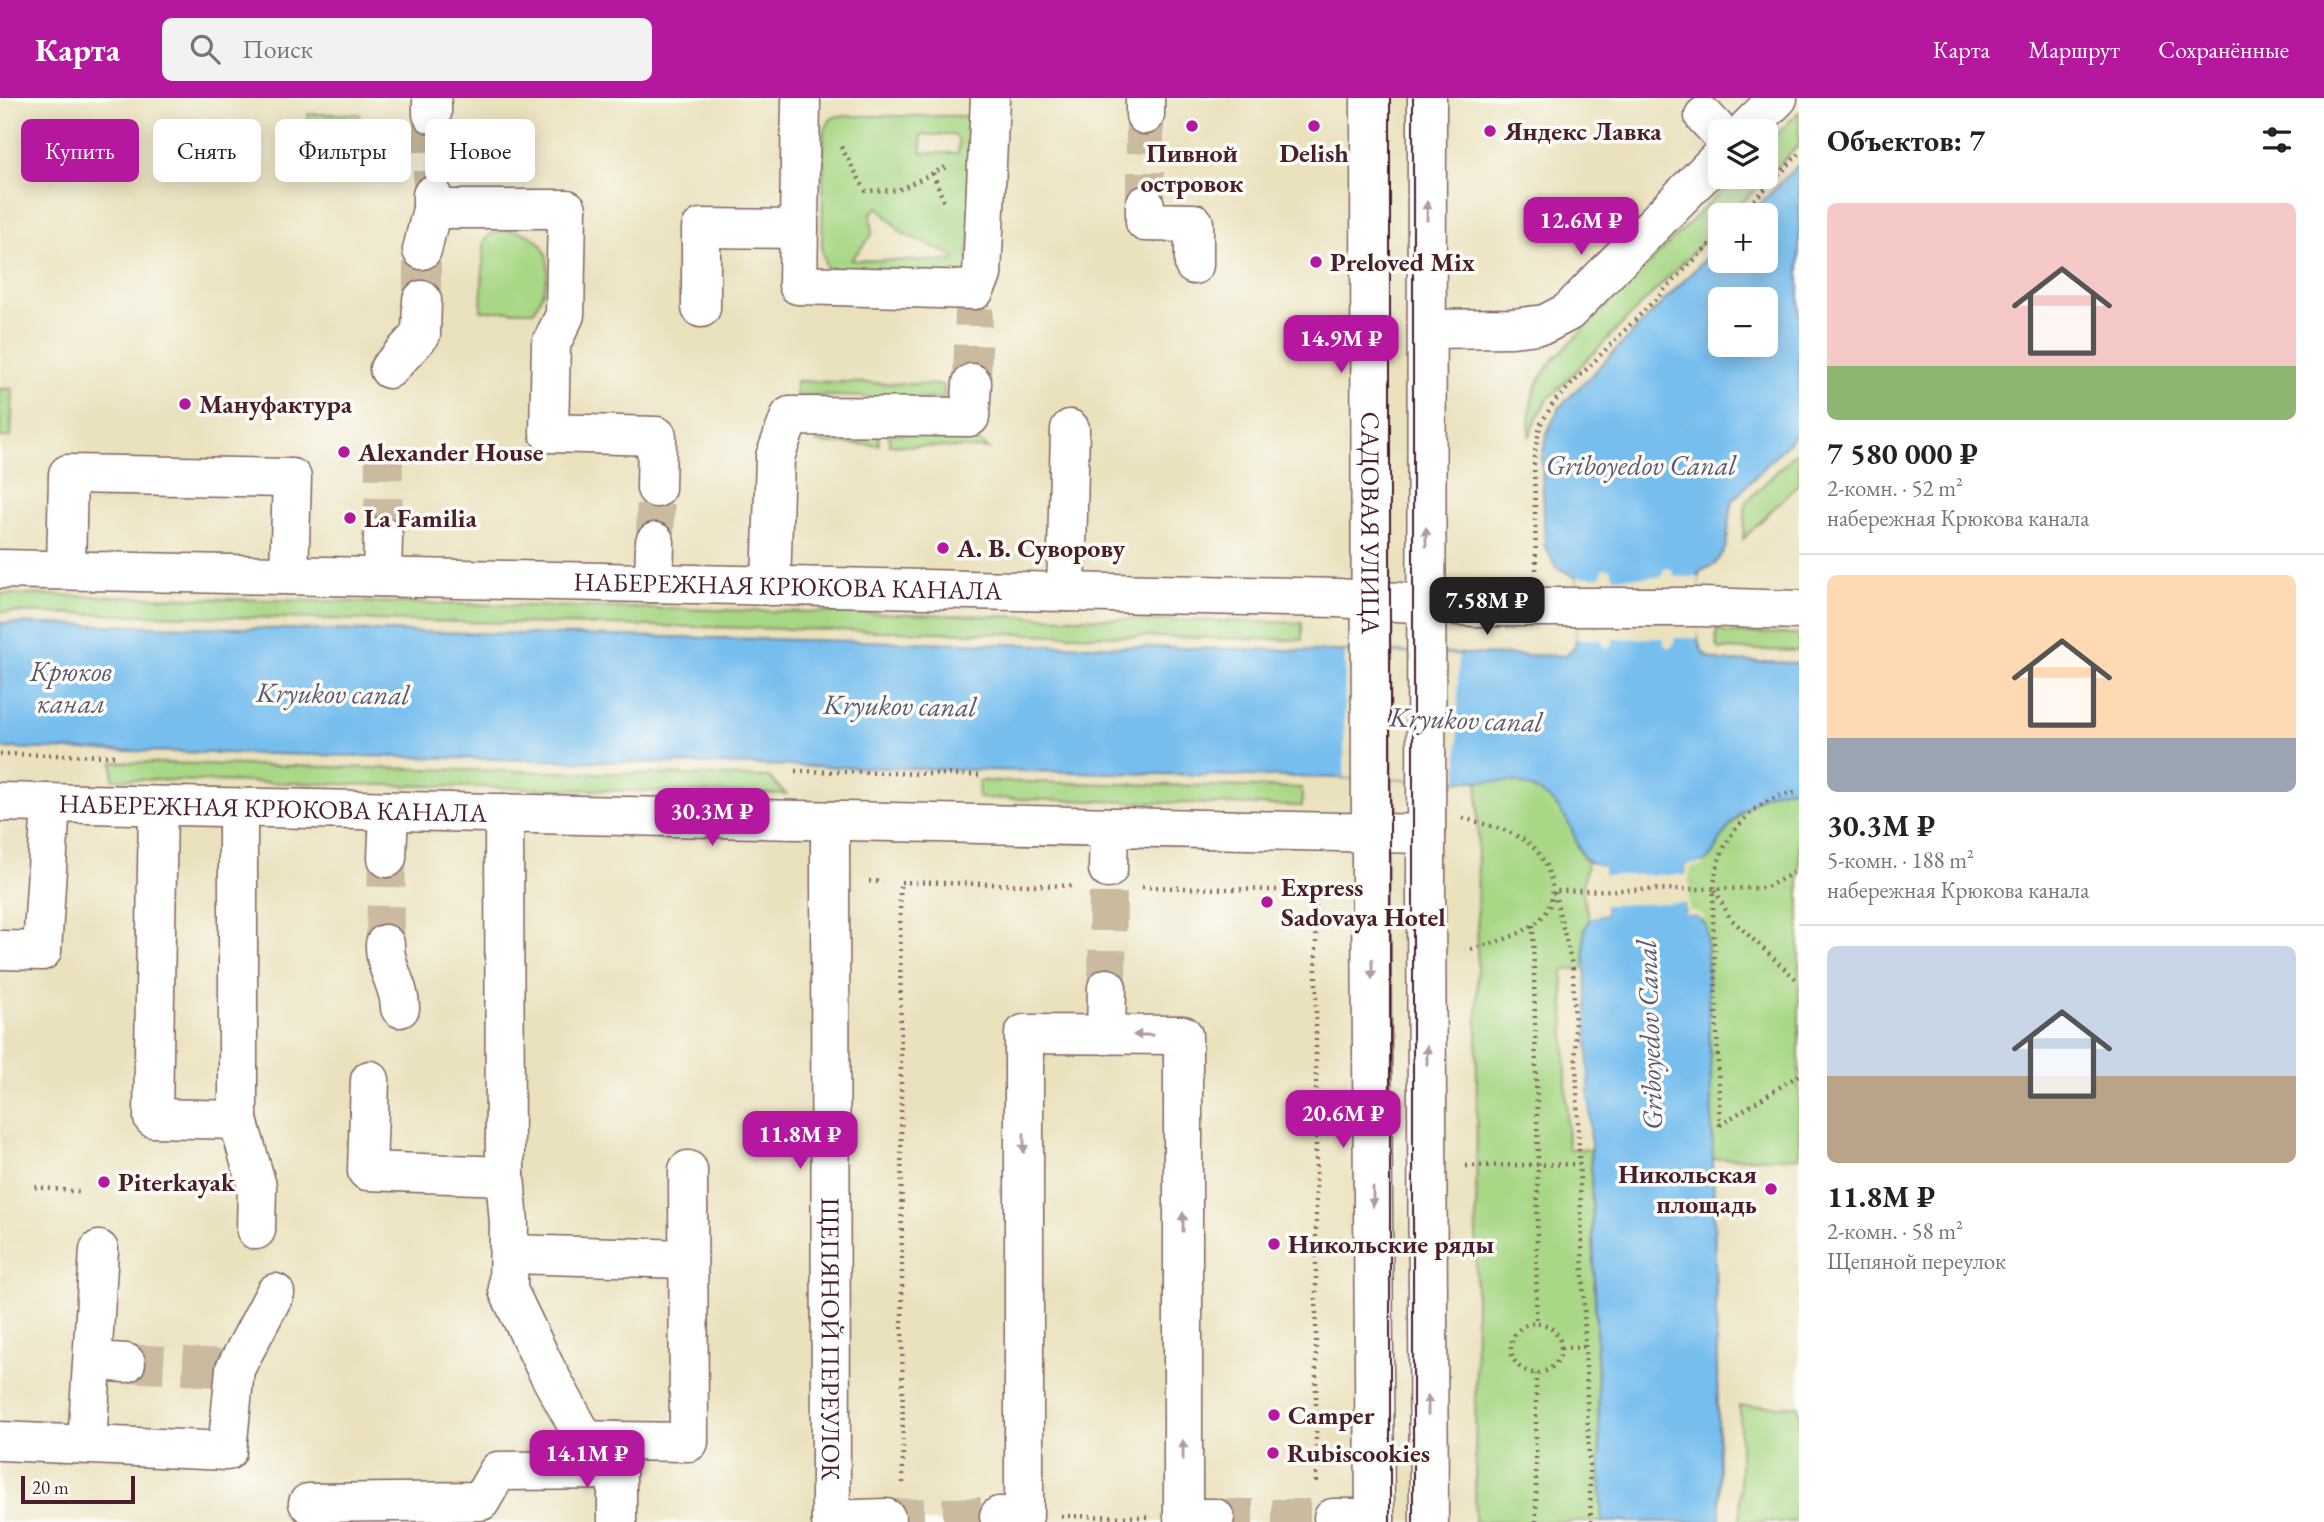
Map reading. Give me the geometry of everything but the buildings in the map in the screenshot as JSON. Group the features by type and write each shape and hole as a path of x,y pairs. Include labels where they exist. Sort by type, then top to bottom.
{"street":[{"path":"800,101 798,285 974,299 982,275 990,98"},
{"name":"САДОВАЯ УЛИЦА","path":"1370,98 1371,833"},
{"name":"САДОВАЯ УЛИЦА","path":"1426,834 1427,98"},
{"path":"1757,119 1778,98"},
{"path":"1427,329 1512,328 1545,324 1568,312 1708,169"},
{"path":"422,250 432,202 567,209 565,316 551,344 549,433 657,436 656,488"},
{"path":"1145,205 1145,222 1194,223 1194,265"},
{"path":"701,308 701,228 799,229"},
{"path":"389,369 421,334 422,300"},
{"path":"771,586 775,457 790,416 970,417 972,383"},
{"path":"1066,592 1070,429"},
{"path":"66,570 68,474 279,477 292,478 289,575"},
{"path":"382,577 383,536"},
{"path":"654,583 655,542"},
{"name":"НАБЕРЕЖНАЯ КРЮКОВА КАНАЛА","path":"0,569 1066,592 1574,608 1701,607 1799,610"},
{"name":"НАБЕРЕЖНАЯ КРЮКОВА КАНАЛА","path":"0,802 1426,834"},
{"path":"0,950 42,951 51,803"},
{"path":"158,806 153,1118 238,1120"},
{"path":"238,808 238,1120 257,1186 256,1230"},
{"path":"387,858 389,811"},
{"path":"504,813 508,1290 545,1367 585,1440 617,1456"},
{"name":"ЩЕПЯНОЙ ПЕРЕУЛОК","path":"830,821 831,1521"},
{"path":"1108,881 1109,827"},
{"path":"1324,1503 1375,1520 1371,833"},
{"path":"1426,834 1429,1522"},
{"path":"385,944 384,959 400,997 400,1008"},
{"path":"1106,1035 1107,988"},
{"path":"1012,1516 1024,1034 1183,1035 1199,1518"},
{"path":"370,1080 367,1171 505,1176"},
{"path":"309,1503 481,1501 498,1471 617,1456 689,1442 688,1170"},
{"path":"87,1444 109,1362 99,1250"},
{"path":"509,1254 688,1259"},
{"path":"0,1441 227,1451 229,1368 275,1293"},
{"path":"617,1456 617,1522"},
{"path":"831,1521 895,1503"}],"path":[{"path":"839,145 866,191 898,190 954,163"},
{"path":"1751,203 1799,154"},
{"path":"1536,583 1535,457 1541,425 1554,402 1708,246"},
{"path":"0,754 114,756"},
{"path":"794,771 979,775"},
{"path":"1799,793 1785,793 1773,797 1740,823 1720,858 1713,889 1720,1126 1799,1075"},
{"path":"1459,816 1508,832 1532,846 1547,866 1573,969 1591,1522"},
{"path":"1554,891 1765,888 1799,870"},
{"path":"869,881 883,882"},
{"path":"895,1503 900,882 1108,881 1316,891 1324,1503"},
{"path":"1713,889 1730,918 1799,982"},
{"path":"1465,950 1504,941 1533,925 1548,912 1554,891"},
{"path":"1533,925 1538,1164 1536,1322"},
{"path":"1465,1166 1579,1164"},
{"path":"35,1186 80,1192"},
{"path":"1536,1322 1546,1324 1554,1330 1561,1348 1560,1357 1554,1366 1546,1372 1536,1374 1518,1366 1512,1358 1510,1348 1512,1338 1518,1330 1536,1322"},
{"path":"1561,1348 1585,1347"},
{"path":"1536,1374 1536,1522"},
{"path":"1012,1516 1199,1518"}],"green space":[{"path":"1799,112 1799,145 1778,166 1778,133"},
{"path":"308,114 360,114 360,119 308,119"},
{"path":"837,116 973,116 968,279 826,268 822,250 824,131 831,119","holes":["921,135 954,135 959,140 958,153 922,153","878,207 902,233 956,257 952,261 851,260 872,235 871,213"]},
{"path":"1723,189 1756,189 1742,203 1709,203"},
{"path":"1708,204 1708,237 1548,399 1529,438 1533,396 1540,379 1553,360"},
{"path":"505,229 522,232 534,239 543,247 547,258 546,283 534,311 481,311 484,242 489,235"},
{"path":"796,381 944,385 944,399 796,395"},
{"path":"0,389 13,389 11,437 0,437"},
{"path":"879,433 879,445 817,443 817,434"},
{"path":"889,434 971,434 988,449 889,445"},
{"path":"1799,450 1799,483 1743,539 1746,502"},
{"path":"0,594 1302,623 1302,640 0,612"},
{"path":"1716,628 1726,633 1799,634 1799,651 1719,649"},
{"path":"113,762 769,777 786,794 113,779"},
{"path":"979,781 1302,788 1302,806 978,798"},
{"path":"1478,781 1511,781 1525,784 1542,793 1567,821 1579,851 1588,863 1583,884 1590,918 1584,931 1585,969 1563,970 1568,1149 1590,1149 1602,1522 1475,1522"},
{"path":"1799,788 1799,1157 1713,1159 1706,926 1692,914 1685,914 1685,865 1712,854 1727,830 1746,808 1771,791"},
{"path":"1740,1406 1799,1406 1799,1522 1740,1522"}],"water":[{"path":"1799,164 1799,431 1732,501 1726,547 1715,564 1699,572 1698,635 1699,644 1706,655 1722,661 1799,663 1799,788 1775,791 1756,800 1731,824 1706,861 1685,865 1685,913 1698,916 1706,926 1720,1522 1602,1522 1584,931 1590,918 1605,914 1603,866 1590,863 1586,859 1555,804 1517,782 0,748 0,623 1565,656 1575,647 1578,578 1556,567 1545,546 1542,457 1548,431 1559,408 1708,256 1708,273 1778,273 1778,203 1761,203 1774,189 1778,189 1778,185"}],"pier":[{"path":"1603,568 1610,569 1614,577 1661,577 1664,569 1668,568 1672,569 1675,577 1699,577 1698,638 1675,638 1673,646 1669,648 1665,646 1663,638 1613,639 1613,645 1607,648 1601,644 1601,639 1576,639 1578,577 1600,577"},
{"path":"1345,653 1458,655 1458,780 1344,778"},
{"path":"1588,863 1603,866 1604,875 1685,875 1685,865 1702,863 1704,866 1689,868 1689,910 1704,917 1702,920 1697,916 1685,914 1685,903 1605,905 1605,914 1590,918 1589,915 1602,911 1600,869 1587,866"},
{"path":"1581,969 1585,969 1590,1149 1587,1149"}],"tunnel":[{"path":"432,114 432,195"},
{"path":"1145,115 1145,205"},
{"path":"422,250 422,300"},
{"path":"972,383 974,308"},
{"path":"383,536 384,452"},
{"path":"655,542 656,488"},
{"path":"385,944 387,858"},
{"path":"1107,988 1108,869"},
{"path":"126,1363 222,1368"},
{"path":"886,1518 999,1516"},
{"path":"1215,1518 1333,1518"}],"tram line":[{"path":"1390,98 1390,1522"},
{"path":"1413,98 1413,1522"}],"place":[{"name":"Пивной островок","path":"1192,126"},
{"name":"Delish","path":"1314,126"},
{"name":"Яндекс Лавка","path":"1490,131"},
{"name":"Preloved Mix","path":"1316,262"},
{"name":"Мануфактура","path":"185,404"},
{"name":"Alexander House","path":"344,452"},
{"name":"La Familia","path":"350,518"},
{"name":"А. В. Суворову","path":"943,548"},
{"name":"Express Sadovaya Hotel","path":"1267,902"},
{"name":"Piterkayak","path":"104,1182"},
{"name":"Никольская площадь","path":"1771,1189"},
{"name":"Никольские ряды","path":"1274,1244"},
{"name":"Camper","path":"1274,1415"},
{"name":"Rubiscookies","path":"1273,1453"}],"water label":[{"name":"Griboyedov Canal","path":"1641,465"},
{"name":"Крюков канал","path":"71,687"},
{"name":"Kryukov canal","path":"333,693"},
{"name":"Kryukov canal","path":"900,705"},
{"name":"Kryukov canal","path":"1466,719"},
{"name":"Griboyedov Canal","path":"1649,1035"}]}
